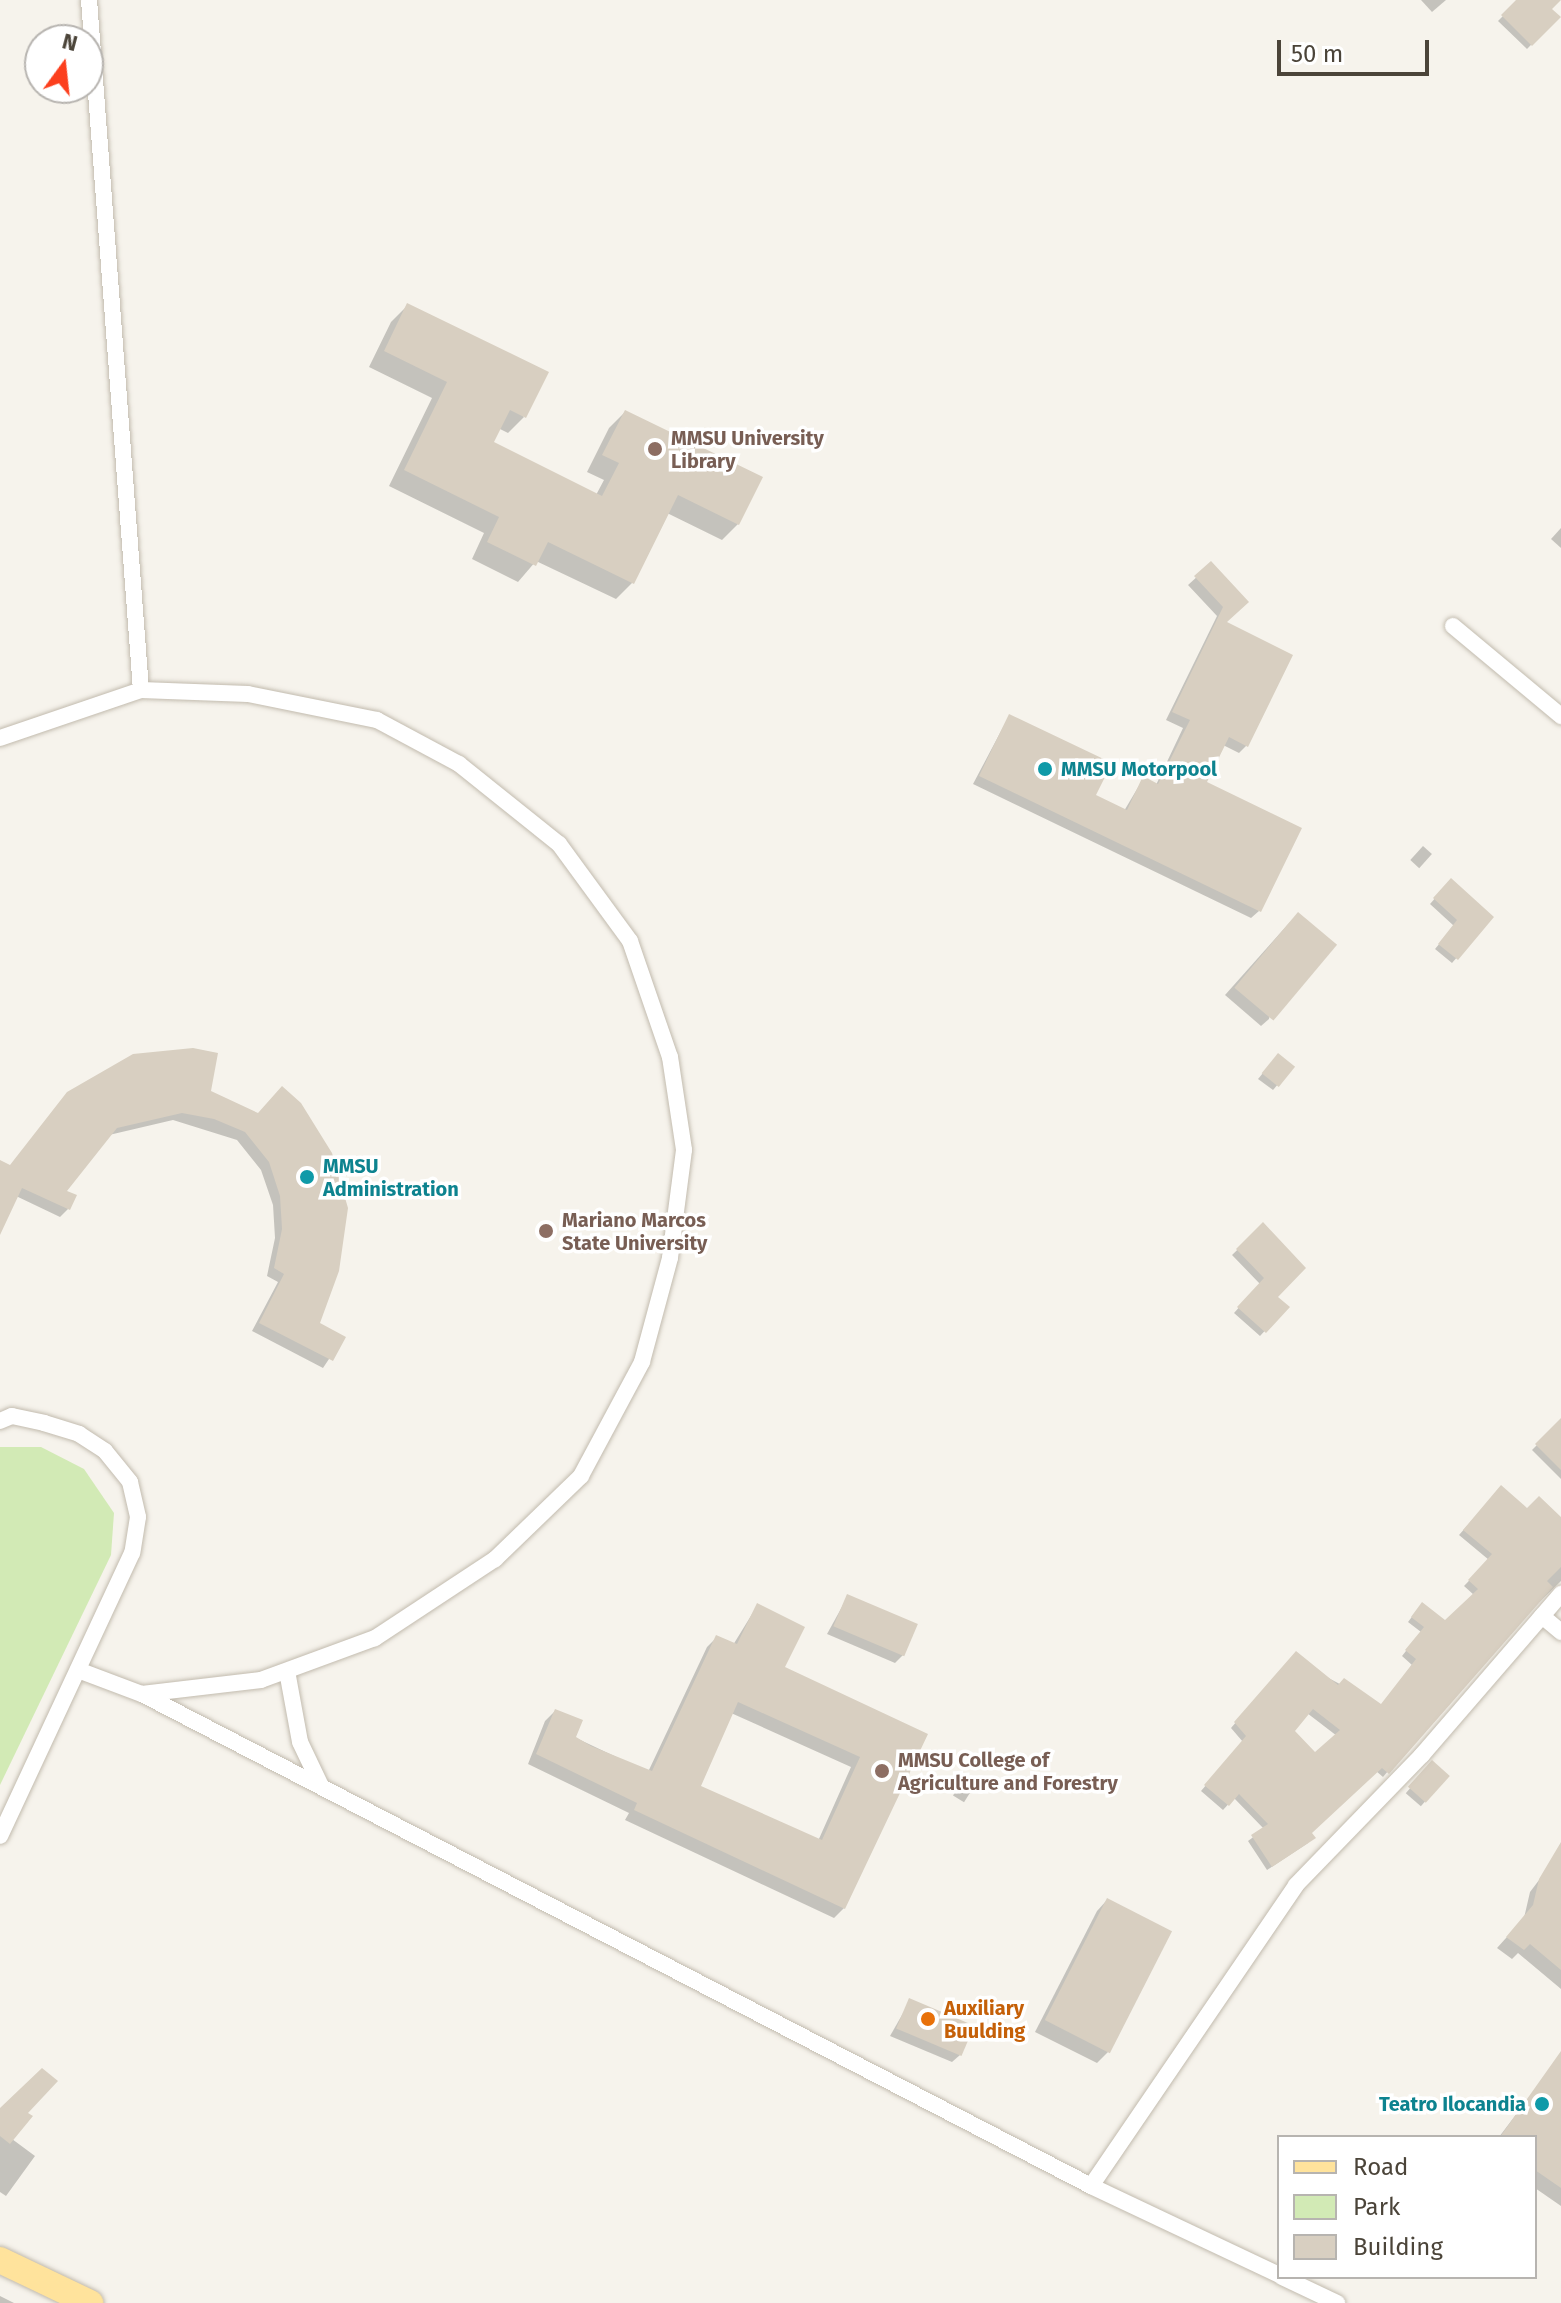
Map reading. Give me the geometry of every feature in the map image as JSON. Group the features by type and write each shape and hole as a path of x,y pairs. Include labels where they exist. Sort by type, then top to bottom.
{"main road":[{"path":"0,2260 90,2303"}],"street":[{"path":"89,0 141,690"},
{"path":"1453,626 1561,716"},
{"path":"0,738 141,690 248,694 377,720 459,764 559,844 630,941 670,1057 684,1150 670,1258 642,1362 581,1476 495,1559 375,1638 261,1680 142,1694"},
{"path":"0,1421 12,1416 79,1434 105,1451 130,1482 138,1517 132,1553 0,1836"},
{"path":"1091,2186 1296,1885 1422,1755 1561,1594"},
{"path":"1542,1616 1561,1632"},
{"path":"78,1670 142,1694 1091,2186 1277,2274"},
{"path":"287,1671 300,1742 321,1786"},
{"path":"1287,2279 1337,2303"}],"green space":[{"path":"0,1447 41,1447 84,1469 114,1513 111,1555 0,1785"}],"building":[{"path":"1516,0 1561,0 1552,9 1561,17 1532,46 1501,15"},
{"name":"MMSU University Library","path":"407,303 549,372 526,418 510,410 494,442 602,496 619,463 602,455 625,410 763,477 739,525 678,495 634,584 548,542 536,566 487,542 499,517 404,470 447,382 384,351"},
{"name":"MMSU Motorpool","path":"1211,561 1249,602 1227,622 1293,655 1248,747 1229,737 1207,782 1302,828 1261,912 979,776 1009,714 1112,763 1096,795 1127,810 1143,776 1158,784 1190,720 1172,712 1223,607 1194,576"},
{"path":"1451,878 1494,917 1458,960 1438,944 1457,920 1433,898"},
{"path":"1298,912 1337,945 1273,1021 1234,988"},
{"name":"MMSU Administration","path":"193,1048 218,1053 211,1091 258,1113 282,1086 301,1103 332,1153 348,1208 339,1271 320,1323 346,1337 333,1361 259,1323 284,1274 274,1268 282,1229 280,1196 269,1162 245,1132 214,1119 182,1113 117,1128 67,1191 77,1195 70,1210 22,1188 0,1235 0,1160 10,1165 67,1092 133,1054"},
{"path":"1278,1053 1295,1067 1279,1087 1262,1073"},
{"path":"1263,1222 1306,1268 1278,1297 1290,1307 1266,1333 1237,1307 1264,1278 1236,1249"},
{"path":"1561,1418 1561,1470 1535,1444"},
{"path":"1501,1485 1527,1508 1539,1496 1561,1517 1561,1567 1547,1581 1553,1587 1389,1774 1382,1768 1312,1833 1316,1838 1272,1867 1251,1835 1268,1824 1239,1794 1229,1806 1204,1785 1246,1736 1234,1722 1296,1651 1338,1685 1344,1678 1381,1704 1416,1659 1405,1650 1424,1627 1411,1617 1422,1602 1445,1620 1478,1589 1468,1580 1492,1554 1463,1530","holes":["1313,1709 1340,1730 1315,1752 1295,1731"]},
{"path":"847,1594 918,1624 904,1656 833,1626"},
{"name":"MMSU College of Agriculture and Forestry","path":"757,1603 805,1627 785,1667 928,1734 845,1909 634,1810 637,1803 536,1754 555,1709 583,1720 576,1737 652,1771 716,1635 737,1644","holes":["738,1702 860,1757 822,1840 701,1786"]},
{"path":"1432,1760 1450,1776 1426,1803 1408,1787"},
{"path":"1561,1842 1561,1970 1530,1944 1524,1950 1506,1937 1533,1905 1539,1879"},
{"path":"1107,1898 1172,1931 1110,2053 1045,2020"},
{"name":"Auxiliary Buulding","path":"909,1998 974,2026 961,2056 896,2028"},
{"name":"Teatro Ilocandia","path":"1561,2051 1561,2188 1537,2171 1537,2135 1501,2135"},
{"path":"42,2068 58,2081 28,2113 33,2116 10,2144 0,2136 0,2108"}],"place":[{"name":"MMSU University Library","path":"655,449"},
{"name":"MMSU Motorpool","path":"1045,769"},
{"name":"MMSU Administration","path":"307,1177"},
{"name":"Mariano Marcos State University","path":"546,1231"},
{"name":"MMSU College of Agriculture and Forestry","path":"882,1771"},
{"name":"Auxiliary Buulding","path":"928,2019"},
{"name":"Teatro Ilocandia","path":"1542,2104"}]}
